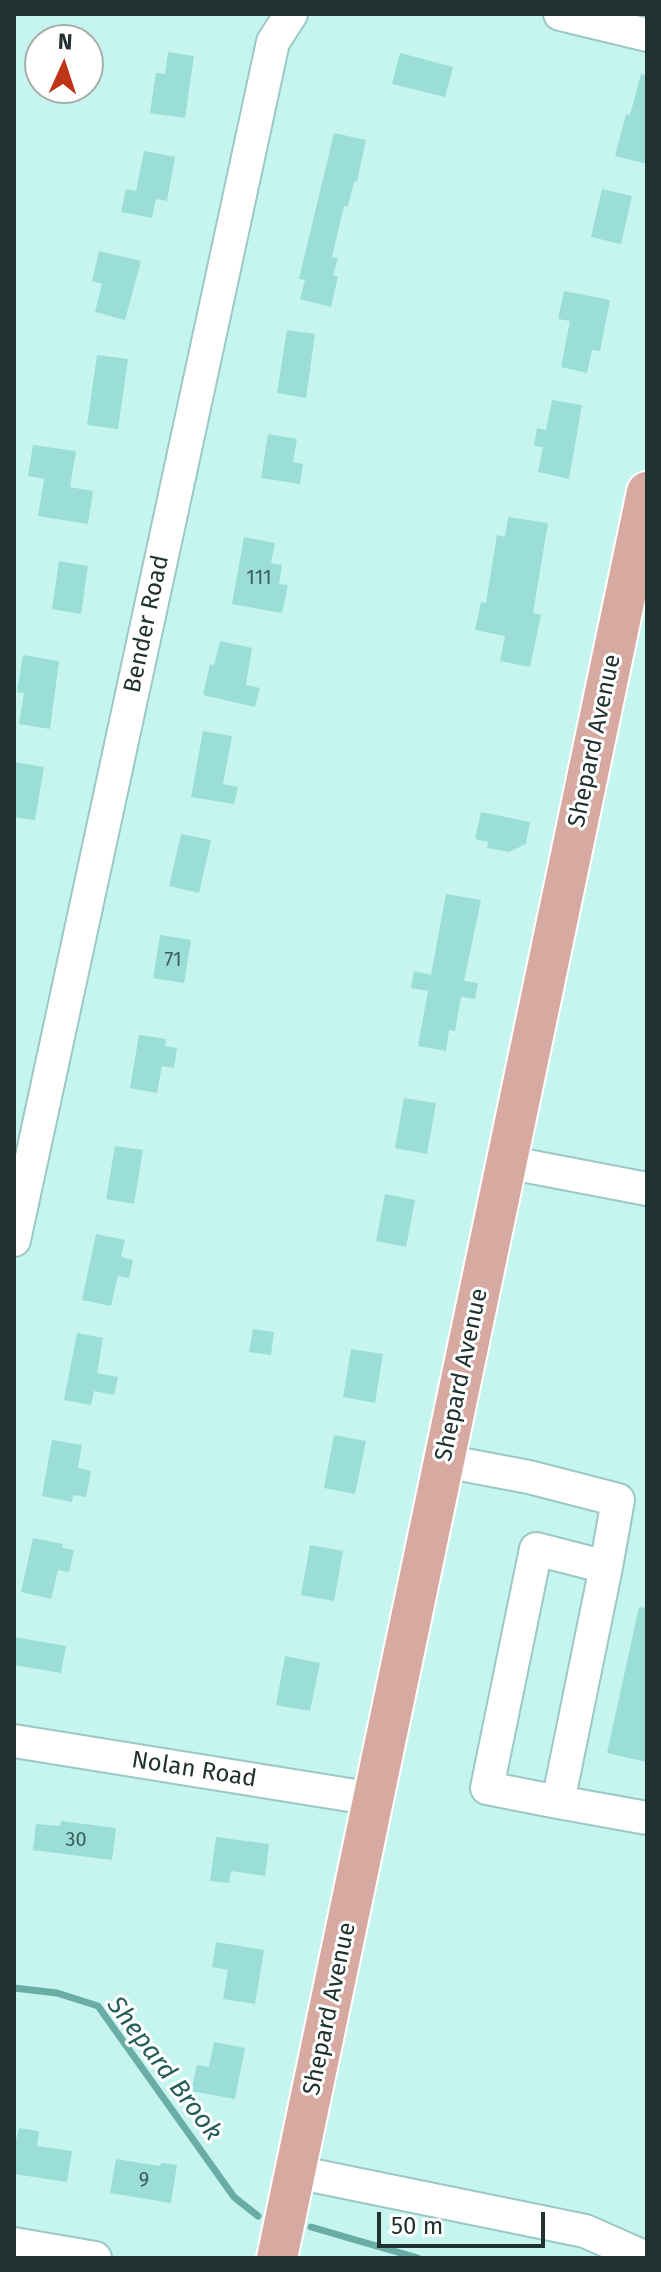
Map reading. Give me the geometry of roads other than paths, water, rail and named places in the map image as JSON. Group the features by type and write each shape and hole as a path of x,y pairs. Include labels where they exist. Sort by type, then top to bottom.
{"main road":[{"name":"Shepard Avenue","path":"277,2258 646,504"}],"street":[{"name":"Bender Road","path":"14,1240 273,42 291,14"},
{"path":"560,14 647,35"},
{"path":"506,1162 647,1189"},
{"path":"444,1461 529,1477 632,1503"},
{"path":"558,1802 618,1500 632,1503"},
{"path":"606,1567 536,1549 487,1788 647,1818"},
{"name":"Nolan Road","path":"14,1741 374,1799"},
{"path":"296,2172 585,2231 646,2258"},
{"path":"14,2244 95,2258"}],"waterway":[{"name":"Shepard Brook","path":"14,1988 57,1993 98,2006 234,2197 258,2216"},
{"name":"Shepard Brook","path":"311,2227 418,2258"}]}
